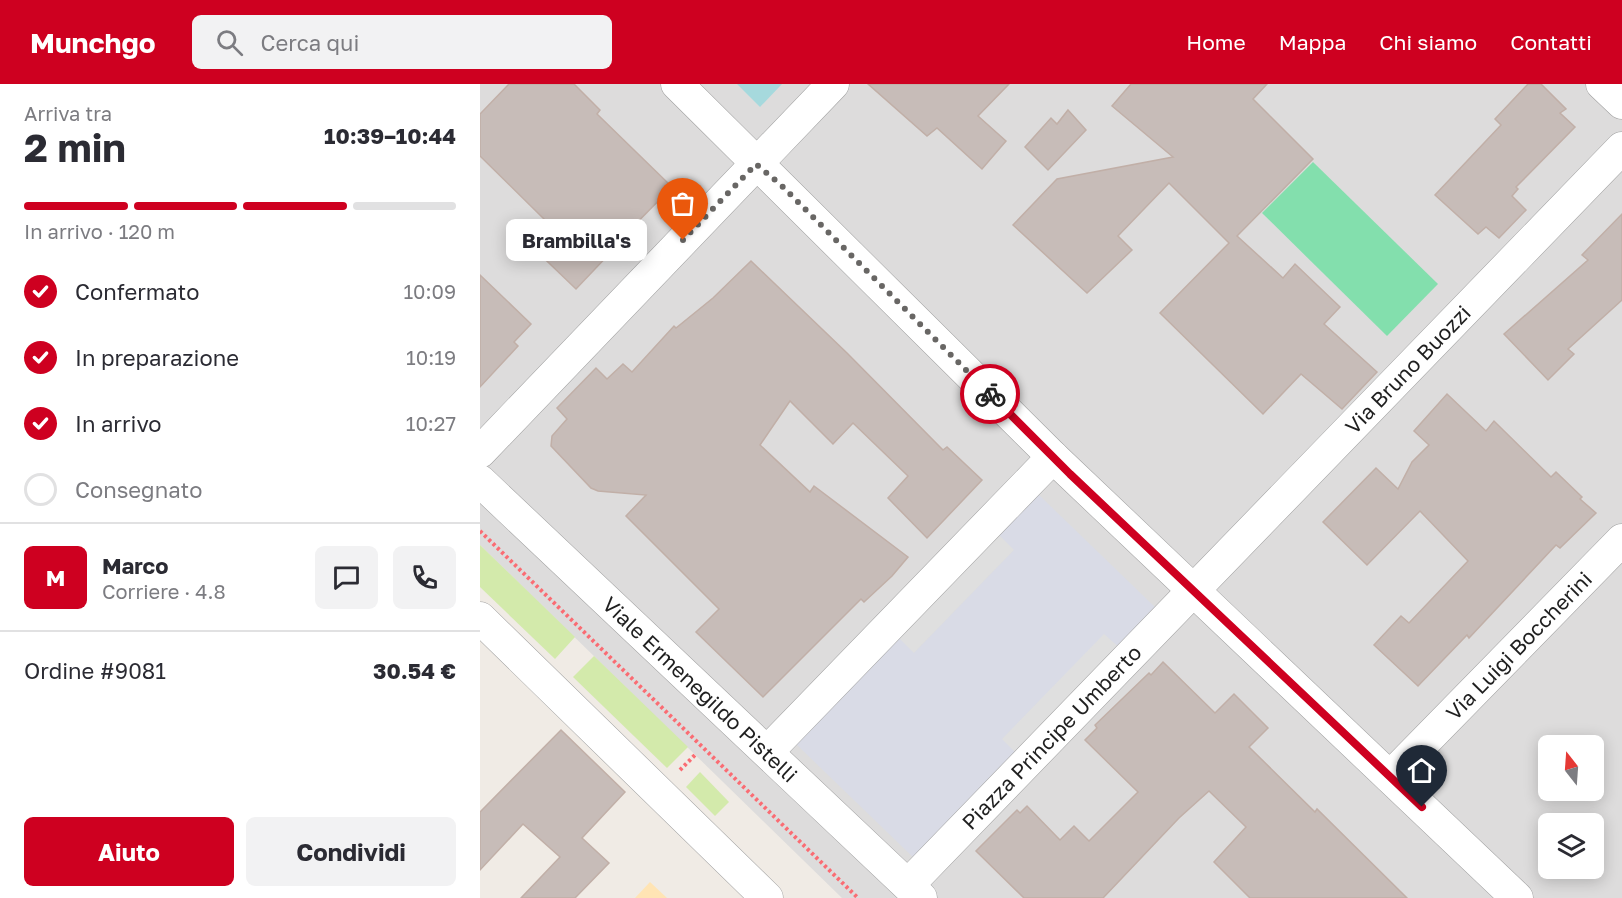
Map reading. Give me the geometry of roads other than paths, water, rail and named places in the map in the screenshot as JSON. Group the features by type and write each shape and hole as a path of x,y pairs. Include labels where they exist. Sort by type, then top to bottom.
{"street":[{"path":"677,84 1053,457 1517,898"},
{"path":"480,452 833,84"},
{"path":"1602,84 1622,103"},
{"name":"Via Bruno Buozzi","path":"1193,590 1622,148"},
{"path":"768,751 1053,457"},
{"name":"Viale Ermenegildo Pistelli","path":"480,481 768,751 914,892"},
{"name":"Via Luigi Boccherini","path":"1390,777 1622,540"},
{"name":"Piazza Principe Umberto","path":"914,892 1193,590"},
{"path":"480,618 767,898"}],"water":[{"path":"737,84 782,84 760,107"}],"place":[{"name":"Brambilla's","path":"683,240"}]}
